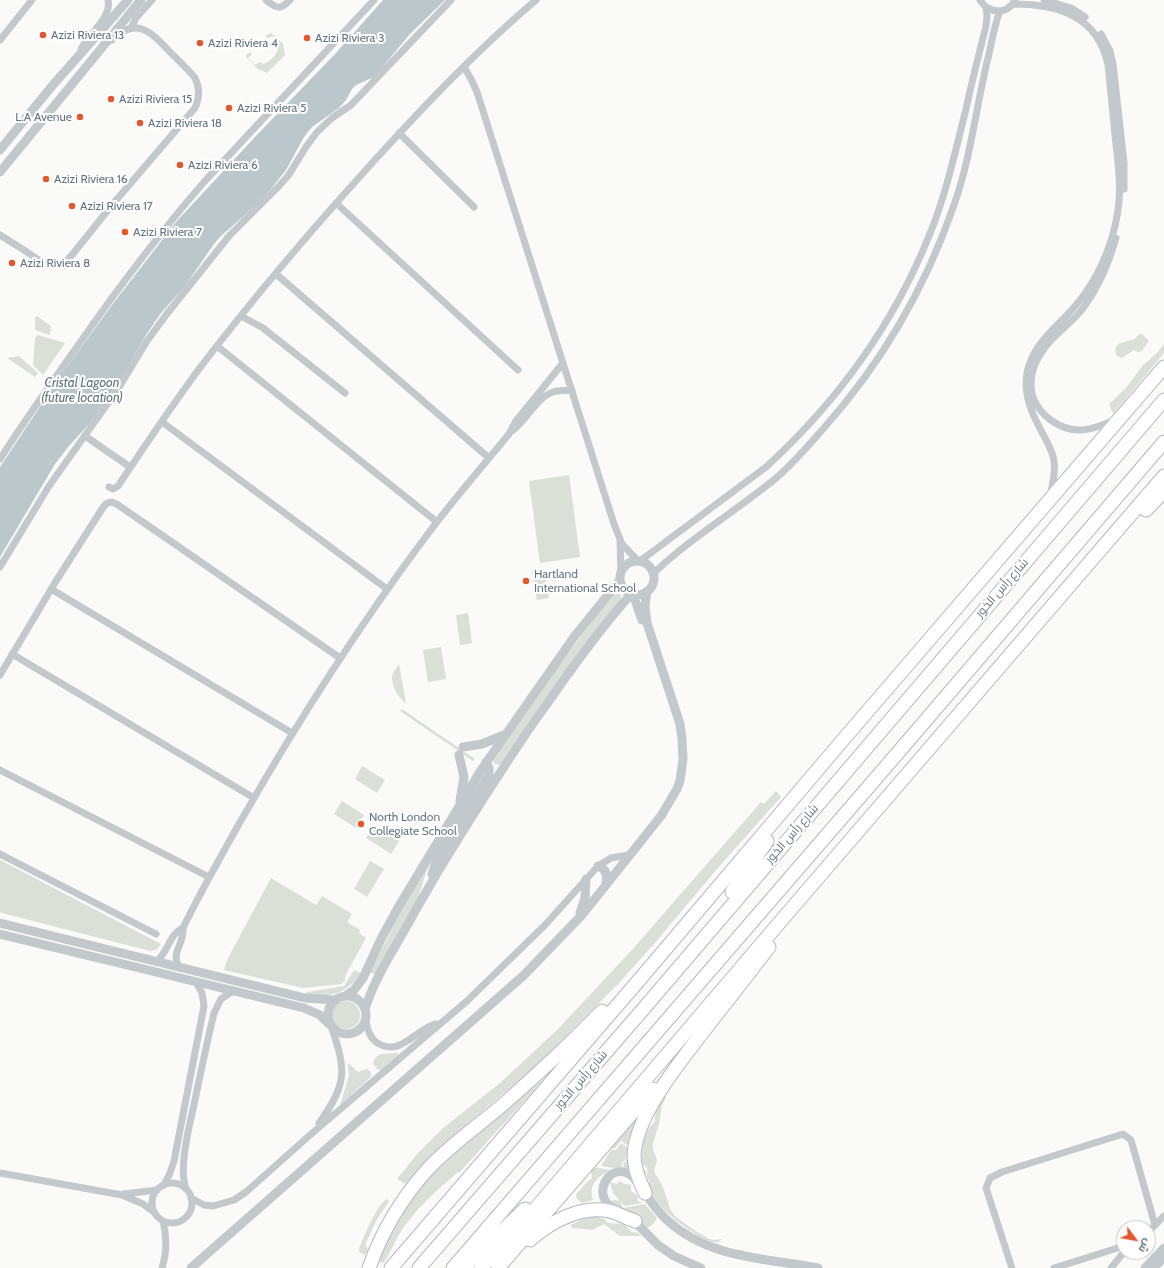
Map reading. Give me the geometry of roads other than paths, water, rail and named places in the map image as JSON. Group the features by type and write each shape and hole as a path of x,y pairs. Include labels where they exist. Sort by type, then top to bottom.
{"highway":[{"path":"390,1268 1164,368"},
{"name":"شارع رأس الخور","path":"418,1268 645,1006 1164,400"},
{"path":"453,1268 1164,442"},
{"path":"481,1268 524,1222 1164,476"},
{"path":"1087,565 1105,556 1164,491"},
{"path":"697,944 804,786"},
{"path":"645,1193 634,1162 635,1147 639,1131 646,1115 655,1098 692,1046 777,937 786,915"},
{"path":"369,1268 376,1248 394,1213 428,1169 560,1054 620,994 640,979"},
{"path":"498,1268 635,1111 672,1066 692,1046"},
{"path":"464,1268 528,1206 584,1146 605,1127"},
{"path":"502,1268 537,1234 574,1214 603,1210 635,1221"}],"street":[{"path":"0,40 32,0"},
{"path":"79,54 88,37 107,14 109,8 108,0"},
{"path":"0,150 79,54 128,0"},
{"path":"0,172 141,0"},
{"path":"131,28 136,18 152,0"},
{"path":"266,0 278,8 284,6 290,0"},
{"path":"0,460 23,424 101,312 180,210 374,0"},
{"path":"0,567 49,486 118,389 156,328 218,250 239,226 288,176 317,132 332,118 354,102 451,0"},
{"path":"109,487 117,487 217,346 336,203 399,133 464,67 508,24 536,0"},
{"path":"980,0 986,7 993,11 1008,9 1014,2 1031,4 1065,12 1082,20 1096,35 1103,48 1108,65 1120,176 1120,200 1115,225 1108,250 1099,271 1088,290 1076,307 1040,342 1033,353 1027,374 1026,388 1030,411 1050,447 1054,460 1054,473 1049,501"},
{"path":"1044,0 1064,6 1082,15 1096,27 1108,45 1113,64 1125,179 1120,223 1108,264 1083,308 1046,346 1038,357 1031,378 1032,393 1034,402 1042,412 1053,422 1068,429 1090,429 1122,417"},
{"path":"440,1023 428,1027 398,1047 392,1048 375,1042 368,1032 366,1020 366,1009 374,986 431,882 438,857 490,772 506,734 574,637 620,576 627,564 639,561 766,467 830,402 856,367 887,320 913,272 929,236 942,198 955,156 986,26 986,7"},
{"path":"653,574 672,557 776,478 795,460 846,403 895,334 928,272 940,245 959,192 970,150 985,69 1000,11"},
{"path":"0,235 44,263 53,265 65,261 72,255 112,205 195,108 199,90 197,82 192,74 152,33 140,28 131,28 117,36 91,60"},
{"path":"464,67 477,92 620,539 626,549 639,561 648,566 653,574 653,583 647,591 639,595 632,594 625,590 620,576 620,539"},
{"path":"399,133 474,207"},
{"path":"336,203 518,370"},
{"path":"276,274 489,458"},
{"path":"241,316 263,328 345,393"},
{"path":"217,346 437,522"},
{"path":"180,968 177,963 176,956 183,937 183,928 209,877 292,733 340,658 387,589 437,522 509,434 516,421 563,363"},
{"path":"509,434 518,427 545,396 557,391 572,390"},
{"path":"162,422 387,589"},
{"path":"85,436 130,467"},
{"path":"0,675 51,589 104,506 107,503 114,502 340,658"},
{"path":"51,589 292,733"},
{"path":"191,1268 501,996 535,964 577,920 665,810 678,786 682,770 682,734 647,623 645,607 647,591"},
{"path":"0,923 305,998 335,1000 347,996 354,990 363,978 397,910 459,806 490,772 546,704 595,637 632,594"},
{"path":"632,594 675,725 678,756 675,792"},
{"path":"12,654 254,798"},
{"path":"459,806 464,777 461,751 494,740 506,734"},
{"path":"0,770 209,877"},
{"path":"0,854 156,934"},
{"path":"191,1198 199,1203 209,1206 220,1205 234,1200 246,1192 310,1135 467,1001 546,925 598,866 611,858 629,855"},
{"path":"598,866 603,868 606,873 606,883"},
{"path":"577,920 585,898 586,879"},
{"path":"156,962 163,955 176,932 183,928"},
{"path":"0,934 310,1010 320,1015 341,1034 351,1034 360,1029 366,1020"},
{"path":"164,1186 174,1161 204,1006 202,993 196,982"},
{"path":"0,1174 122,1195 136,1200 155,1212 163,1220 175,1223 186,1217 192,1206 191,1198 186,1189 183,1178 183,1166 191,1120 214,1012 221,999 233,991"},
{"path":"347,996 359,999 366,1009"},
{"path":"310,1135 330,1108 338,1092 342,1076 342,1059 327,1018 330,1005 335,1000"},
{"path":"1012,1268 986,1188 990,1178 1002,1172 1123,1134 1131,1140 1154,1220"},
{"path":"701,1268 679,1258 658,1245 635,1221 608,1204 602,1193 603,1185 609,1176 622,1172 632,1176 661,1213 674,1226 688,1236 705,1245 722,1252 740,1256 818,1268"},
{"path":"122,1195 157,1190 173,1183 186,1189"},
{"path":"155,1212 153,1203 157,1190"},
{"path":"1156,1224 1164,1216"},
{"path":"162,1268 166,1248 163,1220"},
{"path":"1145,1268 1164,1248"},
{"path":"1054,1268 1116,1249"},
{"path":"1154,1268 1164,1257"},
{"path":"1111,1268 1118,1260"}],"water":[{"name":"Cristal Lagoon (future location)","path":"383,0 445,0 410,34 374,77 356,85 339,108 312,127 304,137 286,170 271,189 214,244 185,286 161,313 146,335 119,382 89,424 55,464 0,557 0,467 61,375 112,305 176,222 335,54"}],"place":[{"name":"Azizi Riviera 13","path":"43,35"},
{"name":"Azizi Riviera 3","path":"307,38"},
{"name":"Azizi Riviera 4","path":"200,43"},
{"name":"Azizi Riviera 15","path":"111,99"},
{"name":"Azizi Riviera 5","path":"229,108"},
{"name":"L.A Avenue","path":"80,117"},
{"name":"Azizi Riviera 18","path":"140,123"},
{"name":"Azizi Riviera 6","path":"180,165"},
{"name":"Azizi Riviera 16","path":"46,179"},
{"name":"Azizi Riviera 17","path":"72,206"},
{"name":"Azizi Riviera 7","path":"125,232"},
{"name":"Azizi Riviera 8","path":"12,263"},
{"name":"Hartland International School","path":"526,581"},
{"name":"North London Collegiate School","path":"361,824"}]}
